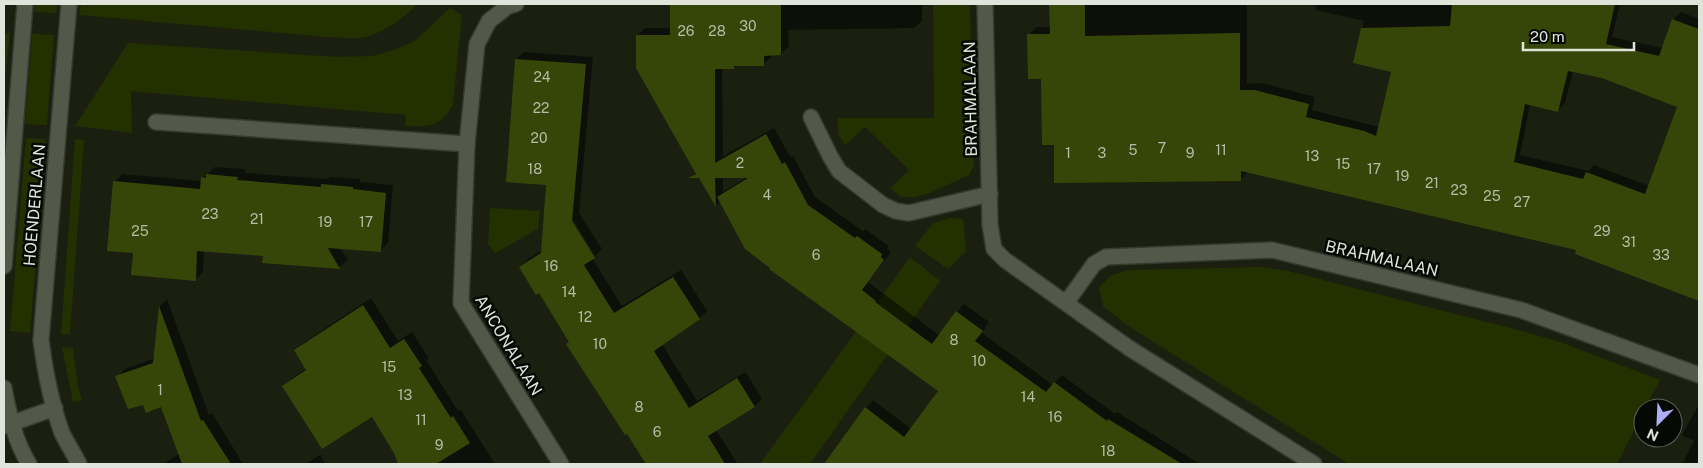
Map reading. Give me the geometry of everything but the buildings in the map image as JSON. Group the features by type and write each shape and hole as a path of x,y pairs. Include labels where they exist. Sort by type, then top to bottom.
{"street":[{"name":"HOENDERLAAN","path":"4,266 25,4"},
{"name":"HOENDERLAAN","path":"69,4 41,340 45,368 55,408 63,433 79,464"},
{"name":"ANCONALAAN","path":"516,4 508,6 489,20 477,44 467,144 461,303 561,464"},
{"name":"BRAHMALAAN","path":"985,4 990,224 994,249 1005,260 1129,348 1314,464"},
{"path":"811,117 830,156 840,171 883,206 909,213 990,194"},
{"path":"156,122 467,144"},
{"name":"BRAHMALAAN","path":"1066,302 1094,264 1106,257 1272,250 1521,310 1699,375"},
{"path":"4,388 7,424 28,464"},
{"path":"7,424 55,408"}],"green space":[{"path":"35,4 58,4 56,13 34,12"},
{"path":"81,4 418,4 380,32 365,37 351,38 79,15"},
{"path":"933,4 970,4 974,165 969,175 930,193 915,197 901,197 890,188 909,170 865,127 845,145 839,136 837,118 934,118"},
{"path":"450,8 462,15 453,104 444,118 434,124 405,126 406,115 131,91 132,133 75,126 128,43 337,57 372,56 397,49 416,40"},
{"path":"4,33 10,33 4,88"},
{"path":"32,34 54,35 47,125 25,124"},
{"path":"26,138 46,139 30,333 10,331"},
{"path":"75,139 84,140 70,334 61,335"},
{"path":"490,208 540,211 538,229 495,253 488,244"},
{"path":"950,218 963,219 966,251 948,269 915,246 933,223"},
{"path":"910,257 940,281 810,464 760,464"},
{"path":"1261,267 1288,271 1526,332 1560,342 1660,380 1650,398 1633,398 1633,433 1617,464 1349,464 1128,326 1103,306 1099,288 1110,276 1127,270"},
{"path":"62,347 73,348 78,387 82,400 73,402"}]}
